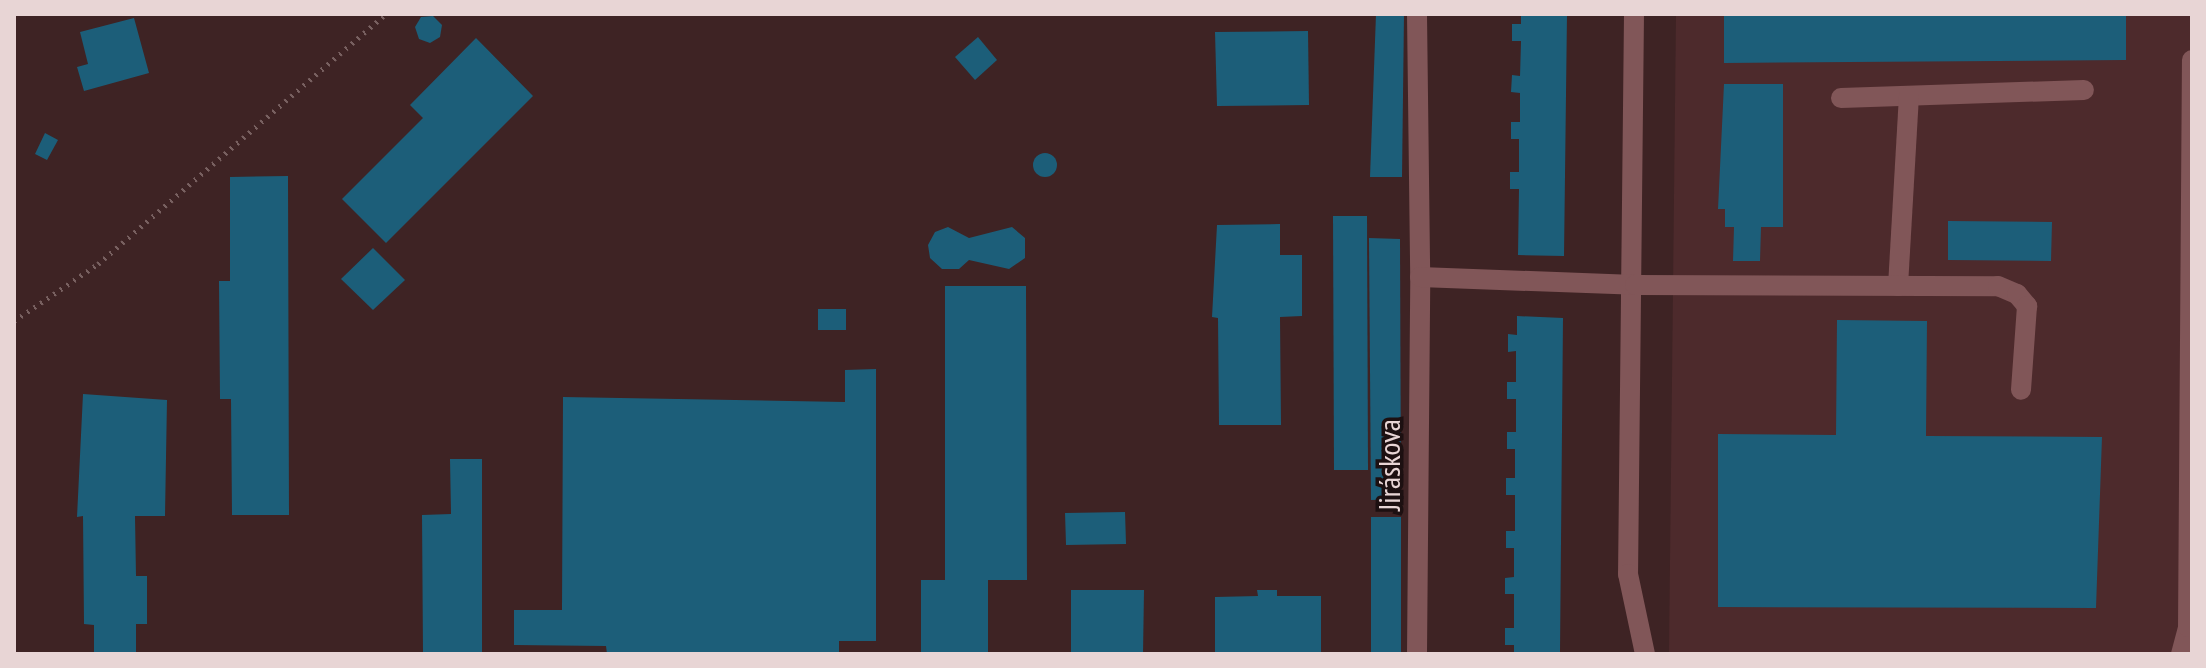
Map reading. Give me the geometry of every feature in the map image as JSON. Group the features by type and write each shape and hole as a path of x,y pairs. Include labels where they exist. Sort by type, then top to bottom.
{"street":[{"name":"Jiráskova","path":"1417,14 1420,277 1417,654"},
{"path":"1634,14 1635,285 1628,574 1645,654"},
{"path":"2181,654 2188,627 2192,60"},
{"path":"1841,98 2084,90"},
{"path":"1898,286 1909,96"},
{"path":"1420,277 1635,285 1998,286 2017,294 2027,306 2021,390"}],"path":[{"path":"14,321 98,264 386,14"}],"shaded area":[{"path":"1676,14 2192,14 2192,654 1669,654"}],"building":[{"path":"1376,14 1404,14 1402,177 1370,177"},
{"path":"1521,14 1567,14 1564,256 1518,255 1519,189 1510,189 1510,172 1519,172 1519,139 1511,139 1511,122 1520,122 1520,93 1511,92 1512,75 1520,76 1521,41 1512,41 1512,24 1521,24"},
{"path":"1724,14 2126,14 2126,60 1724,63"},
{"path":"433,16 442,25 440,37 430,43 419,39 415,27 421,17"},
{"path":"134,18 149,73 84,91 77,67 88,64 80,32"},
{"path":"1308,31 1309,105 1217,106 1215,32"},
{"path":"978,37 997,60 975,80 955,57"},
{"path":"476,38 533,96 386,243 342,199 423,118 410,105"},
{"path":"1724,84 1783,84 1783,227 1761,227 1760,261 1733,261 1734,227 1725,227 1725,209 1718,209"},
{"path":"45,133 58,140 47,160 35,154"},
{"path":"1045,153 1053,157 1057,165 1053,173 1045,177 1037,173 1033,165 1037,157"},
{"path":"288,176 289,515 232,515 231,399 220,399 219,281 230,281 230,177"},
{"path":"1333,216 1367,216 1368,470 1334,470"},
{"path":"1948,221 2052,222 2051,261 1948,260"},
{"path":"1280,224 1280,255 1302,255 1302,316 1280,317 1281,425 1219,425 1218,318 1212,317 1217,225"},
{"path":"948,227 969,238 1012,227 1025,238 1025,258 1009,269 969,260 959,269 942,269 930,258 928,245 935,232"},
{"path":"1369,238 1400,239 1401,499 1371,500"},
{"path":"373,248 405,280 373,310 341,279"},
{"path":"945,286 1026,286 1027,580 988,580 988,654 921,654 921,580 945,580"},
{"path":"818,309 846,309 846,330 818,330"},
{"path":"1517,316 1563,318 1560,654 1514,654 1514,645 1505,645 1505,628 1514,628 1514,594 1505,594 1505,578 1514,577 1514,548 1506,548 1506,531 1515,531 1515,495 1506,495 1506,478 1515,478 1515,449 1507,449 1507,432 1516,432 1516,399 1507,399 1507,382 1516,382 1516,351 1508,352 1508,334 1517,335"},
{"path":"1837,320 1927,321 1926,436 2102,437 2096,608 1718,607 1718,434 1836,435"},
{"path":"876,369 876,641 839,641 839,654 607,654 606,646 514,645 514,610 562,610 563,397 845,402 845,370"},
{"path":"83,394 167,400 165,516 135,516 136,576 147,576 147,624 136,624 136,654 94,654 94,625 84,624 83,516 77,517"},
{"path":"450,459 482,459 482,654 423,654 422,515 451,514"},
{"path":"1125,512 1126,544 1066,545 1065,513"},
{"path":"1371,517 1401,517 1401,654 1371,654"},
{"path":"1071,590 1144,590 1143,654 1071,654"},
{"path":"1257,590 1277,590 1277,596 1321,596 1321,654 1215,654 1215,597 1258,596"}]}
